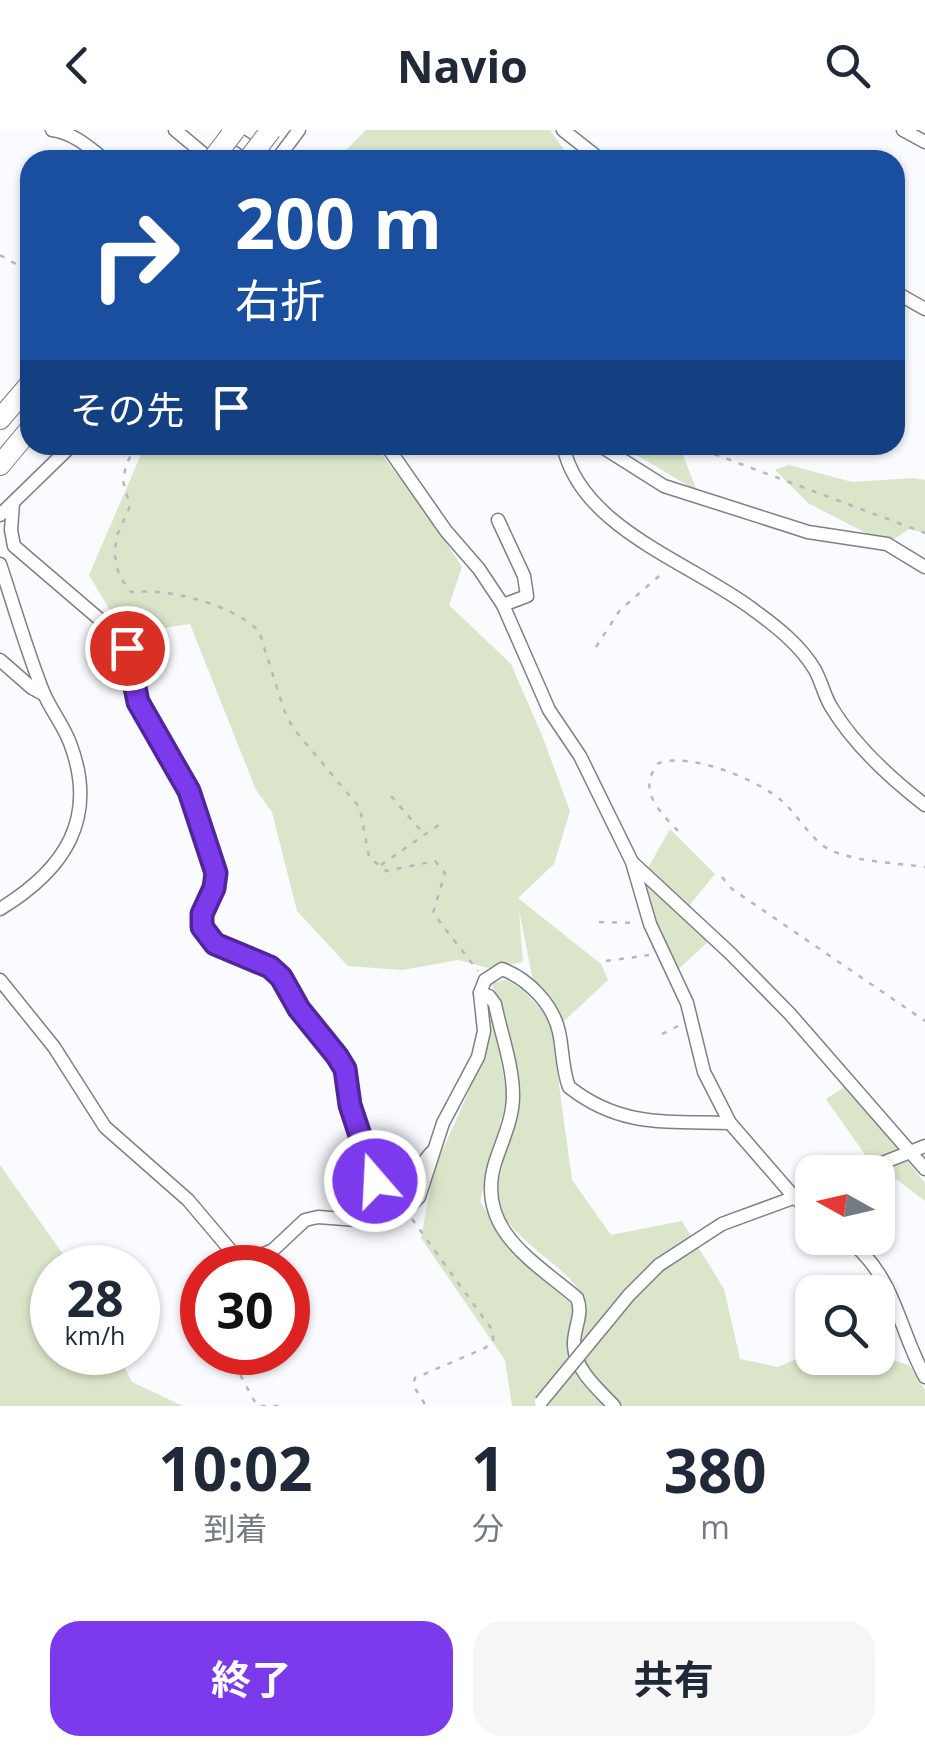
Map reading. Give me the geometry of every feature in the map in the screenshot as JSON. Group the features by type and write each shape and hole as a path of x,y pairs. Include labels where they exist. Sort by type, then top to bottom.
{"highway":[{"path":"219,150 235,130"},
{"path":"256,150 272,130"},
{"path":"0,418 20,395"},
{"path":"0,465 20,441"}],"street":[{"path":"52,130 91,150"},
{"path":"175,130 199,150"},
{"path":"224,130 255,150"},
{"path":"563,130 588,150"},
{"path":"903,130 925,142"},
{"path":"0,515 62,455"},
{"path":"393,455 503,605 549,710 580,756 632,862 650,924 687,1003 704,1072 730,1123 795,1198 722,1224 659,1265 629,1295 539,1404"},
{"path":"565,455 582,490 606,517 752,608 798,648 848,730 898,784 925,805"},
{"path":"615,455 664,486 808,532 887,544 925,566"},
{"path":"13,503 14,546 127,648 138,702 189,791 216,873 202,914 202,927 215,944 270,967 281,977 299,1009 337,1056 345,1069 350,1105 375,1181 391,1194 407,1191 422,1161 432,1152"},
{"path":"498,520 524,576 527,596 503,605"},
{"path":"0,564 43,694 76,760 80,805 64,853 51,872 0,909"},
{"path":"0,660 43,694"},
{"path":"632,862 732,954 790,1014 925,1169"},
{"path":"482,986 502,969 518,975 544,1000 559,1028 569,1087 588,1102 618,1115 659,1123 730,1123"},
{"path":"0,980 54,1047 105,1127 188,1200 232,1252 245,1257 273,1250 305,1220 318,1217 371,1221 406,1210 420,1197 443,1123 478,1057 484,1032 482,986"},
{"path":"482,986 494,1004 513,1098 510,1122 490,1182 490,1202 502,1231 577,1298 581,1308 574,1346 578,1360 614,1406"},
{"path":"895,1158 925,1146"},
{"path":"867,1255 890,1288 925,1377"}],"path":[{"path":"131,455 124,481 130,506 116,538 119,576 131,592 156,589 214,606 250,622 259,631 284,710 294,728 360,808 369,857 386,871 435,861 445,874 434,913 482,986"},
{"path":"717,455 925,533"},
{"path":"596,647 620,610 678,560"},
{"path":"678,831 659,811 648,783 658,763 672,758 735,774 760,786 781,800 830,850 925,868"},
{"path":"391,796 424,834"},
{"path":"379,866 440,824"},
{"path":"722,877 732,889 925,1021"},
{"path":"599,922 650,924"},
{"path":"606,960 662,953"},
{"path":"662,1034 691,1019"},
{"path":"406,1210 493,1331 493,1342 485,1348 415,1378 412,1385 426,1406"},
{"path":"240,1375 257,1406 285,1406"}],"green space":[{"path":"366,130 550,130 564,150 403,150 346,150"},
{"path":"141,455 382,455 424,508 462,567 449,605 511,664 570,811 554,864 518,898 601,964 608,980 561,1024 533,981 519,910 523,962 488,968 458,960 402,970 348,966 297,911 272,812 256,790 190,624 124,634 89,575"},
{"path":"637,455 683,455 697,491"},
{"path":"789,465 852,482 925,480 925,533 909,529 887,544 808,503 775,470"},
{"path":"670,829 715,874 684,912 708,942 675,972 649,914 643,877"},
{"path":"507,980 523,990 550,1019 572,1180 611,1235 682,1221 724,1289 740,1359 778,1367 795,1360 795,1375 895,1375 895,1361 909,1365 925,1390 925,1406 621,1406 580,1358 578,1343 586,1312 583,1297 564,1273 513,1228 495,1198 517,1101 505,1014 491,983"},
{"path":"490,1020 494,1020 507,1098 480,1201 503,1241 574,1303 567,1344 578,1372 607,1406 512,1406 505,1360 421,1238 434,1169 484,1058"},
{"path":"846,1086 925,1183 925,1201 895,1178 895,1155 865,1155 826,1099"},
{"path":"0,1165 56,1245 30,1245 30,1375 128,1375 132,1382 183,1406 0,1406"}],"route":[{"path":"127,648 138,702 189,791 216,873 202,914 202,927 215,944 270,967 281,977 299,1009 337,1056 345,1069 350,1105 375,1181"}]}
